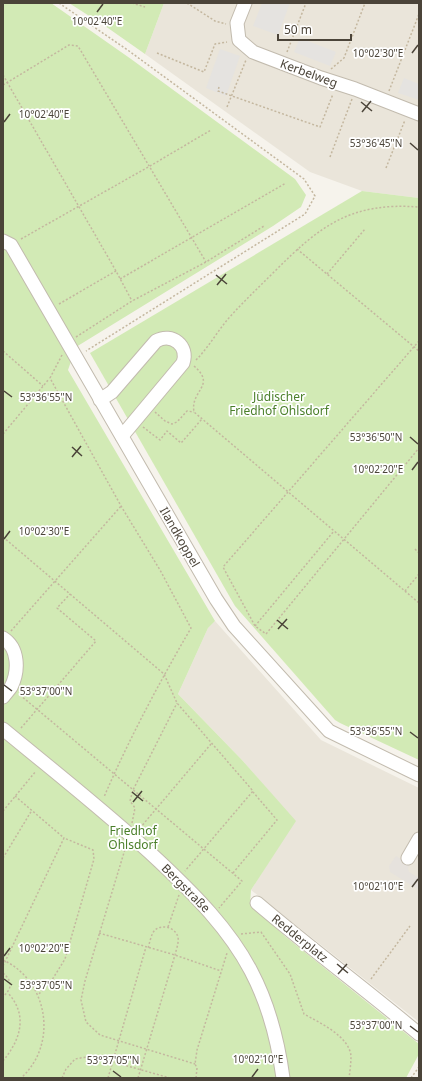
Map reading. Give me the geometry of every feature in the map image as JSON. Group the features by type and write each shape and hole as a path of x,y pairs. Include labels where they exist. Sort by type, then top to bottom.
{"street":[{"path":"238,34 237,23 245,3"},
{"name":"Kerbelweg","path":"238,34 253,52 414,112"},
{"name":"Ilandkoppel","path":"7,243 68,343 223,610 234,626 272,670 329,731 419,775"},
{"path":"100,400 112,392 156,341 163,338 172,339 180,343 183,347 183,363 122,436"},
{"path":"4,638 13,647 16,660 15,676 7,692"},
{"name":"Bergstraße","path":"8,733 44,761 131,835 180,881 234,936 268,1010 280,1050 284,1078"},
{"path":"408,858 419,839"},
{"name":"Redderplatz","path":"257,903 419,1034"}],"path":[{"path":"59,3 135,56 304,179 316,196 306,214 76,357"},
{"path":"132,3 145,7"},
{"path":"187,3 238,34"},
{"path":"282,63 306,3"},
{"path":"321,78 344,58 364,3"},
{"path":"386,101 419,14"},
{"path":"157,53 204,72 215,44 238,34"},
{"path":"3,86 69,44 78,46 206,262"},
{"path":"227,107 250,50"},
{"path":"3,75 132,301"},
{"path":"219,87 218,91 320,127 337,83"},
{"path":"330,157 355,89"},
{"path":"386,168 414,112"},
{"path":"7,243 79,206 211,130"},
{"path":"120,279 286,183"},
{"path":"419,207 404,206 368,209 350,214 323,228 297,249 228,320 196,359 190,362 202,373 204,380 202,388 192,405 194,412 419,603"},
{"path":"3,434 50,378 68,343 132,301 206,262 264,226"},
{"path":"327,274 365,229"},
{"path":"297,249 419,351"},
{"path":"48,310 116,271"},
{"path":"419,341 223,567 255,626 266,634 419,448"},
{"path":"3,351 43,386"},
{"path":"50,378 121,506 160,570 191,628 164,674 114,773 99,808"},
{"path":"148,406 165,421 172,424 177,422 187,411 194,412"},
{"path":"136,420 160,440 167,431 181,443 202,419"},
{"path":"4,638 121,506"},
{"path":"255,626 334,531"},
{"path":"3,537 164,674 177,703 277,820 233,873"},
{"path":"414,549 419,552"},
{"path":"405,591 419,574"},
{"path":"8,733 37,709 96,641 58,608 70,594"},
{"path":"7,692 37,709 242,881 213,915"},
{"path":"177,703 133,790 130,801 135,808 131,835 99,933 81,1000 86,1022 100,1035 195,1064"},
{"path":"131,835 156,809 211,744"},
{"path":"3,811 44,761"},
{"path":"168,927 180,881 203,848 253,791"},
{"path":"15,796 64,838 93,850 94,859 65,959 52,980 38,995"},
{"path":"3,858 32,810"},
{"path":"3,966 4,961 64,838"},
{"path":"364,988 410,926"},
{"path":"108,1078 147,947 155,930 168,927 176,933 178,938 175,955 138,1078"},
{"path":"196,1078 197,1068 195,1064 197,1050 221,971 234,936 261,932 290,974 304,1014 345,1040 351,1055 349,1078"},
{"path":"99,933 175,955 221,971"},
{"path":"4,961 18,970 30,982 38,995 43,1011 45,1027 42,1044 36,1059 27,1073 21,1078"},
{"path":"3,973 11,984 8,993 3,997"},
{"path":"3,1061 15,1044 20,1029 19,1011 15,1001 8,993"},
{"path":"62,1078 66,1069 75,1059 92,1056 170,1078"},
{"path":"410,1078 419,1067"}],"shaded area":[{"path":"164,3 419,3 419,198 362,191 310,172 145,54"},
{"path":"262,3 290,3 278,35 253,26"},
{"path":"300,38 336,52 330,66 294,52"},
{"path":"220,49 240,56 226,96 206,88"},
{"path":"404,78 419,84 419,100 398,93"},
{"path":"215,621 321,740 419,788 419,1022 251,890 295,821 242,760 178,694 208,628"},
{"path":"396,856 410,865 408,868 409,872 419,878 419,890 390,872 389,866"}],"green space":[{"name":"Friedhof Ohlsdorf","path":"3,3 51,3 131,59 295,179 306,195 301,207 273,226 76,347 68,370 215,621 208,628 178,694 242,760 296,821 251,890 250,905 286,937 419,1044 419,1054 406,1078 3,1078"},
{"path":"69,3 164,3 145,54"},
{"name":"Jüdischer Friedhof Ohlsdorf","path":"362,191 419,198 419,760 335,720 235,606 90,353"}]}
